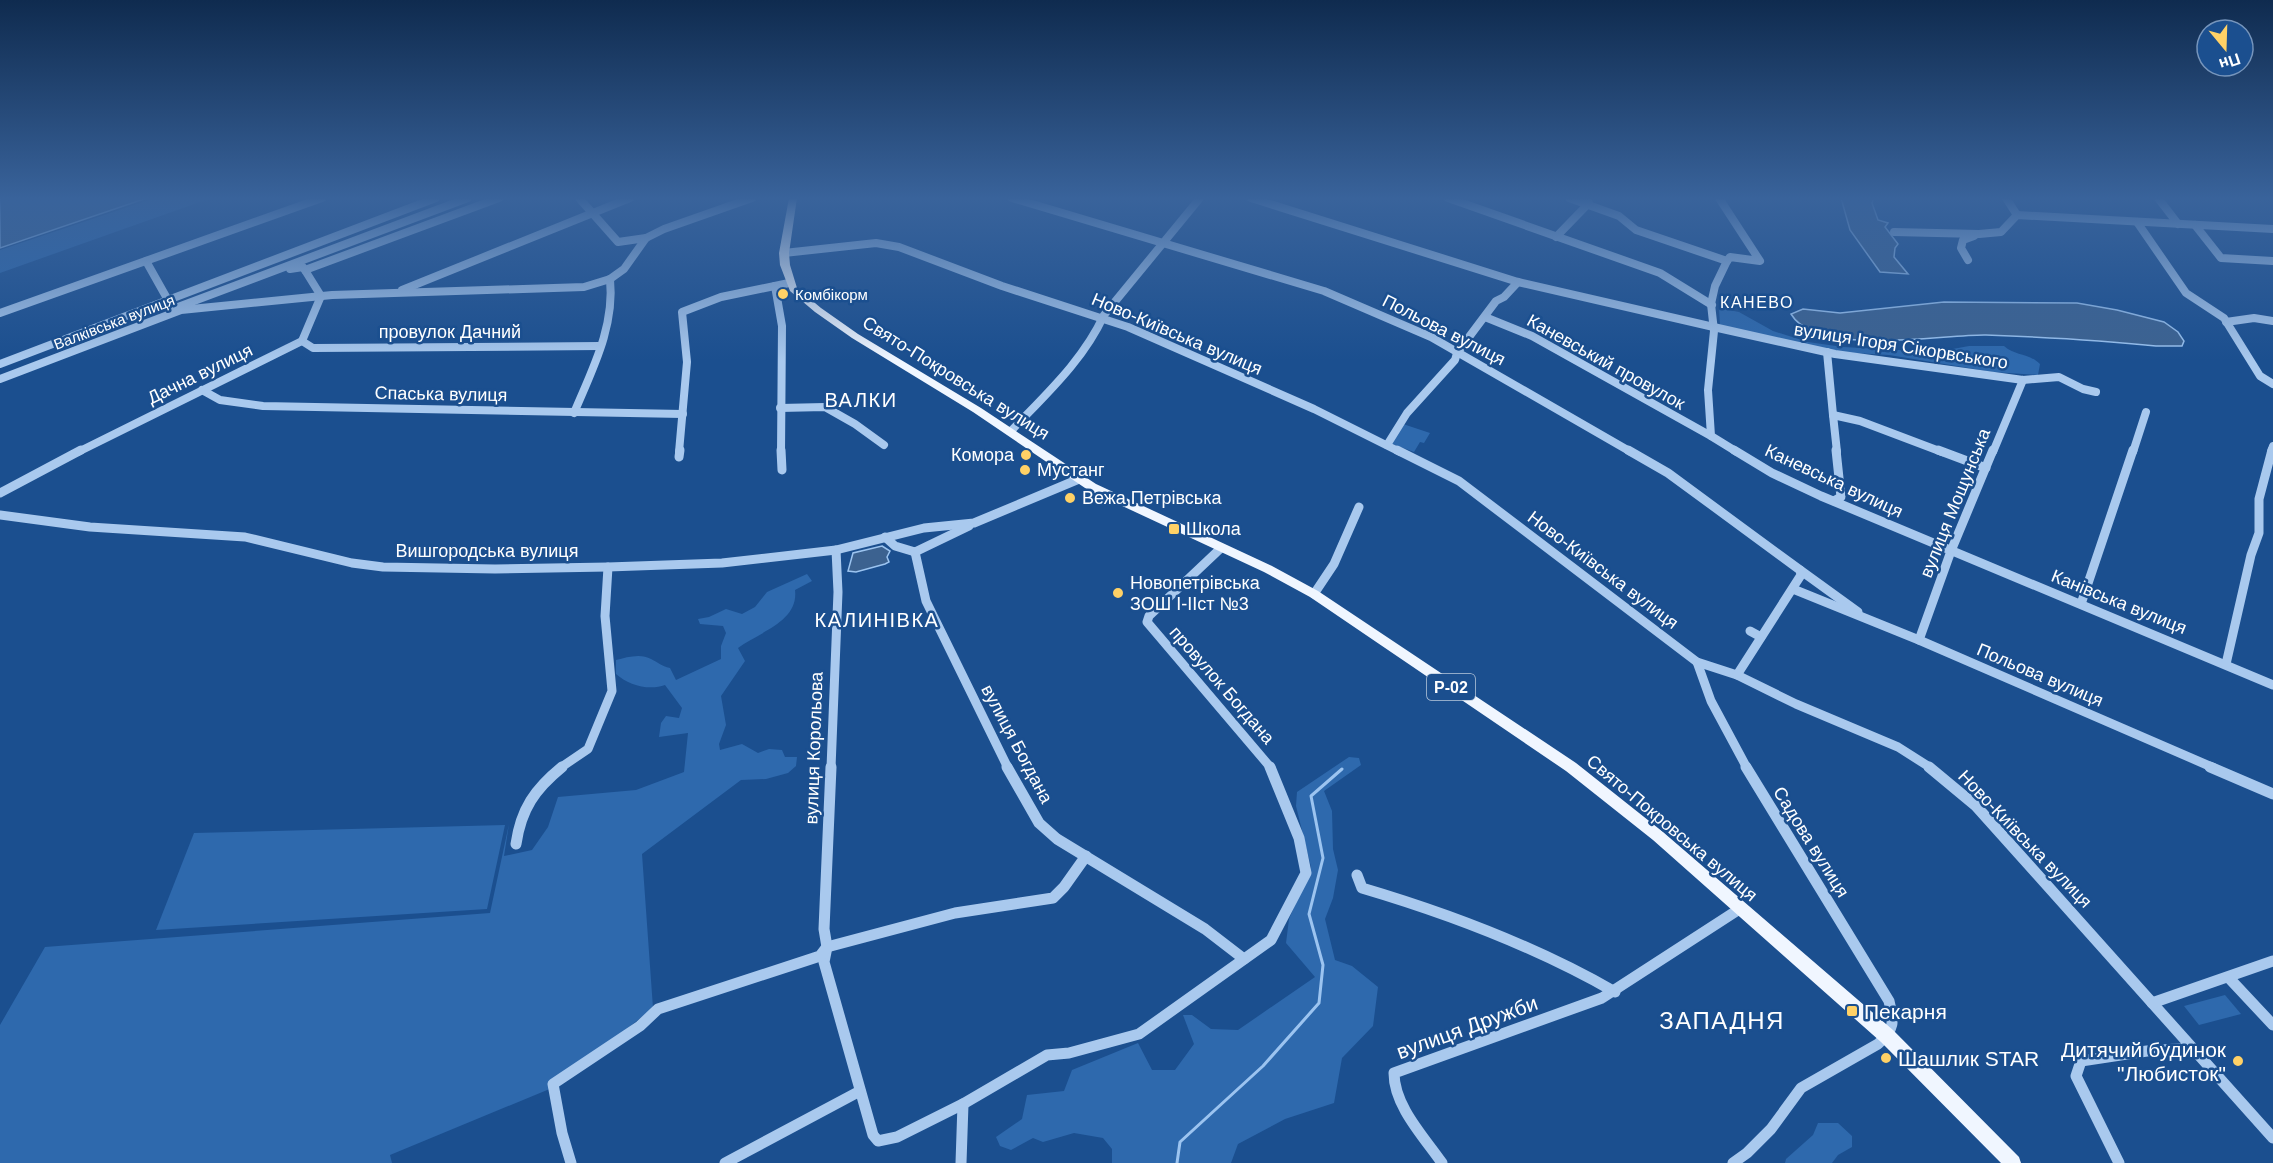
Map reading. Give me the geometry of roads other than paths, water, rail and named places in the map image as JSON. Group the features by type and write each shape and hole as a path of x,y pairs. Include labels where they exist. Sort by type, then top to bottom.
{"main road":[{"path":"784,253 789,283"},
{"name":"Свято-Покровська вулиця","path":"789,283 802,298 855,336 1011,431 1079,479 1314,594 1603,791 1887,1036 2013,1163"}],"street":[{"path":"0,313 170,252"},
{"path":"0,364 293,252"},
{"path":"146,261 167,300 177,310 327,252"},
{"path":"305,270 355,252"},
{"path":"394,294 496,252"},
{"name":"Валківська вулиця","path":"0,380 14,371 177,310 268,299 321,296 584,287 610,279 624,269 636,252"},
{"name":"Ново-Київська вулиця","path":"784,253 791,252"},
{"name":"Ново-Київська вулиця","path":"910,252 1002,286 1103,318 1314,409 1459,481 1697,662 1737,675 1797,704 1898,747 1923,762 1976,806 2273,1138"},
{"path":"1011,431 1080,355 1101,325 1103,318 1156,252"},
{"name":"Польова вулиця","path":"1195,252 1324,291 1431,337 1569,414 1668,473 1872,622"},
{"name":"вулиця Ігоря Сікорвського","path":"1424,252 1518,282 1827,352 2024,380 2058,377 2096,392"},
{"path":"1600,252 1660,273 1712,305"},
{"path":"1701,252 1727,261"},
{"path":"1711,436 1708,390 1714,331 1711,324 1712,305 1716,277 1730,257 1760,261 1754,252"},
{"path":"1963,252 1968,260"},
{"path":"2158,252 2186,293 2225,320 2260,376 2273,384"},
{"path":"2216,252 2221,258 2273,261"},
{"path":"265,276 303,267 321,296 303,341"},
{"path":"574,413 600,346 611,303 610,279"},
{"path":"1387,445 1407,413 1455,360 1456,353 1496,301 1518,282"},
{"path":"679,457 687,362 682,312 691,306 721,297 789,283"},
{"path":"775,286 782,326 780,408 783,470"},
{"name":"Каневський провулок","path":"1485,317 1532,336 1711,436"},
{"path":"2225,320 2254,318 2273,321"},
{"name":"провулок Дачний","path":"303,341 313,348 600,346"},
{"name":"Дачна вулиця","path":"0,493 65,457 303,341"},
{"path":"1827,352 1841,497 1834,501"},
{"path":"0,374 14,371"},
{"name":"вулиця Мощунська","path":"1919,640 1951,551 2024,380"},
{"name":"Спаська вулиця","path":"202,390 220,400 263,406 683,414"},
{"path":"780,408 825,407 855,424 884,445"},
{"path":"2081,604 2146,412"},
{"path":"1833,415 1860,421 1986,468"},
{"name":"Каневська вулиця","path":"1711,436 1772,473 1951,551"},
{"path":"2226,664 2251,555 2259,532 2259,499 2273,446"},
{"name":"Вишгородська вулиця","path":"915,552 1079,479"},
{"path":"1314,594 1322,585 1359,507"},
{"name":"Вишгородська вулиця","path":"0,515 90,527 244,537 352,563 383,567 495,569 722,563 836,550 924,528 974,524"},
{"path":"885,537 895,546 915,552"},
{"name":"провулок Богдана","path":"1221,548 1149,616 1147,622 1271,768 1299,838 1306,873 1271,940 1244,959"},
{"name":"вулиця Корольова","path":"836,550 838,592 824,929 827,947 824,962 873,1135 878,1141 886,1140 963,1104"},
{"name":"Канівська вулиця","path":"1951,551 2273,685"},
{"name":"вулиця Богдана","path":"915,552 926,601 941,635 1018,789 1040,823 1057,839 1205,929 1244,959"},
{"path":"516,844 519,820 534,793 561,768 588,749 612,691 605,616 608,567"},
{"path":"1737,675 1793,589 1801,575 1800,570"},
{"name":"Польова вулиця","path":"1793,589 1919,640 2273,794"},
{"path":"1750,631 1761,637"},
{"name":"Садова вулиця","path":"1697,662 1711,701 1743,762 1889,1001 1894,1022 1887,1036"},
{"path":"571,1163 562,1133 553,1084 640,1026 658,1009 820,956 827,947 955,913 1053,898 1064,887 1086,856"},
{"path":"1357,875 1362,888 1493,930 1567,965 1615,992"},
{"name":"вулиця Дружби","path":"1442,1163 1397,1093 1393,1078 1394,1072 1514,1032 1615,992 1625,982 1741,908"},
{"path":"962,1163 963,1104 1047,1055 1077,1052 1139,1034 1244,959"},
{"path":"2152,1003 2273,961"},
{"path":"2229,978 2273,1025"},
{"path":"1733,1163 1747,1153 1771,1129 1785,1107 1802,1088 1878,1044 1887,1036"},
{"path":"2118,1163 2076,1076 2081,1061 2147,1051 2192,1048"},
{"path":"725,1163 860,1091"}],"waterway":[{"path":"1177,1163 1180,1142 1263,1066 1319,1003 1323,965 1309,914 1323,858 1311,796 1342,769"}],"place":[{"name":"Комбікорм","path":"783,294"},
{"name":"Комора","path":"1026,455"},
{"name":"Мустанг","path":"1025,470"},
{"name":"Вежа Петрівська","path":"1070,498"},
{"name":"Школа","path":"1174,529"},
{"name":"Новопетрівська ЗОШ I-IIст №3","path":"1118,593"},
{"name":"Пекарня","path":"1852,1011"},
{"name":"Шашлик STAR","path":"1886,1058"},
{"name":"Дитячий будинок \"Любисток\"","path":"2238,1061"}],"district":[{"name":"КАНЕВО","path":"1757,302"},
{"name":"ВАЛКИ","path":"861,400"},
{"name":"КАЛИНІВКА","path":"877,620"},
{"name":"ЗАПАДНЯ","path":"1722,1020"}]}
